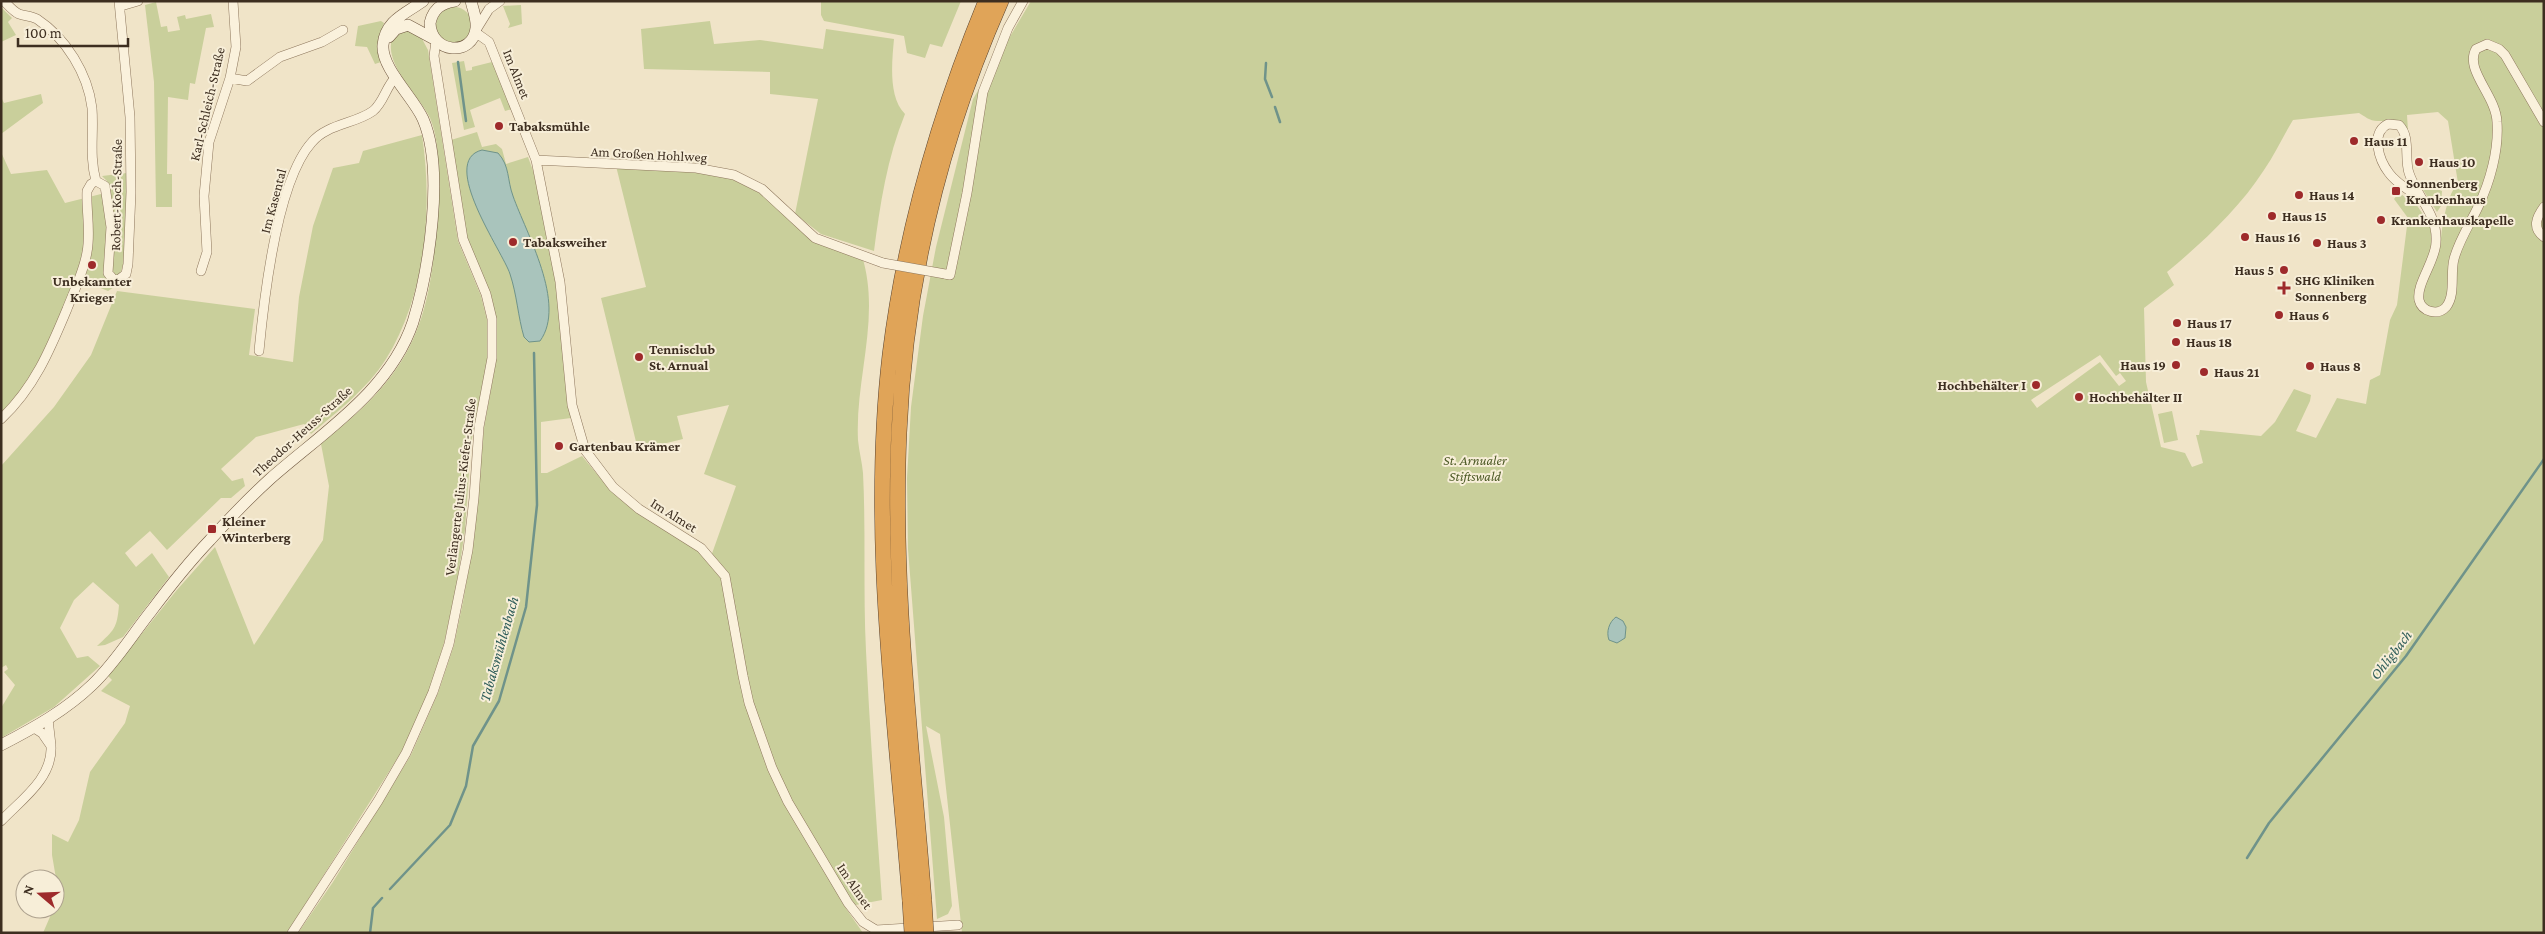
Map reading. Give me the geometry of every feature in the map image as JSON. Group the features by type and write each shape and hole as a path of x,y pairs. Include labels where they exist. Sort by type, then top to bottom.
{"highway":[{"path":"926,933 917,901 885,576 883,505 887,388 900,288 917,206 945,108 986,1"},
{"path":"912,933 917,901 900,594 898,504 903,380 914,291 931,208 961,105 1002,1"}],"street":[{"path":"4,1 18,14 26,14 44,24 69,49 76,61 85,80 92,106 91,153 96,181"},
{"path":"120,3 138,1"},
{"name":"Karl-Schleich-Straße","path":"201,271 207,252 204,196 209,142 230,78 236,47 233,1"},
{"path":"386,57 383,43 392,24 400,15 421,3 437,6 454,1 472,7 476,31"},
{"path":"386,57 389,36 402,26 414,27 446,47 456,48 466,44 489,9 500,1"},
{"name":"Am Großen Hohlweg","path":"536,160 696,168 734,175 762,189 815,238 883,263 950,275 967,194 983,92 1004,37 1022,1"},
{"name":"Robert-Koch-Straße","path":"1,419 24,395 39,372 75,289 89,240 87,191 91,184 96,181 105,186 108,207 111,233 108,273 112,278 118,280 126,274 132,192 128,90 120,3"},
{"path":"435,40 430,23 437,6"},
{"path":"230,78 247,81 280,57 322,42 343,30"},
{"name":"Im Almet","path":"476,31 489,42 536,160 560,282 574,417 585,450 613,487 639,509 701,548 725,576 744,683 772,768 788,802 857,916 868,927 876,930 958,925"},
{"name":"Verlängerte Julius-Kiefer-Straße","path":"292,933 373,809 406,753 433,692 449,644 468,550 479,426 492,358 492,319 486,294 463,239 434,56 435,40"},
{"path":"2420,198 2389,174 2384,163 2378,137 2381,128 2388,124 2399,126 2403,131 2409,173 2420,198 2434,222 2437,240 2434,255 2419,293 2419,299 2425,309 2435,312 2441,310 2449,301 2454,260 2460,241 2483,196 2495,152 2496,114 2488,90 2474,69 2472,61 2476,49 2487,44 2499,49 2505,55 2544,122"},
{"name":"Theodor-Heuss-Straße","path":"1,745 48,719 73,701 100,677 114,662 174,582 231,516 356,405 381,379 400,351 412,322 425,274 430,243 433,177 430,142 424,121 396,77 386,57"},
{"name":"Im Kasental","path":"259,351 262,304 285,199 299,161 316,137 366,116 375,109 396,77"},
{"path":"2544,207 2536,219 2536,226 2544,238"},
{"path":"1,821 42,776 48,766 51,746 48,719"},
{"path":"34,728 42,733 51,746"}],"green space":[{"path":"821,1 961,1 942,47 930,44 925,58 907,53 904,36 824,21 821,15"},
{"name":"St. Arnualer Stiftswald","path":"1031,1 2544,1 2544,933 962,933 940,734 926,726 944,817 952,906 948,914 937,919 908,549 907,478 911,407 923,316 936,247 973,99","holes":["2438,112 2448,121 2458,183 2447,205 2440,248 2430,222 2428,222 2416,204 2399,193 2394,199 2408,218 2397,305 2390,320 2380,375 2370,380 2366,404 2337,398 2316,438 2296,431 2311,395 2294,389 2275,422 2261,436 2200,430 2199,435 2196,435 2203,463 2192,467 2185,453 2161,447 2146,382 2144,308 2174,285 2167,272 2232,212 2268,164 2293,120 2359,113 2374,121 2394,120 2401,122 2408,131 2407,115","2100,355 2116,376 2120,373 2126,381 2119,386 2100,362 2037,408 2031,400"]},
{"path":"156,2 161,27 167,26 168,32 180,30 177,17 185,15 186,19 211,14 214,27 206,28 195,84 190,83 188,100 168,97 167,174 172,174 172,207 156,207 154,82 145,5"},
{"path":"521,5 522,24 508,28 510,24 503,6"},
{"path":"1,7 12,18 8,22 16,35 1,42"},
{"path":"454,7 467,12 472,25 467,38 454,43 441,38 436,25 441,12"},
{"path":"381,21 384,23 378,42 381,62 375,64 367,47 355,46 358,26"},
{"path":"710,21 714,44 760,40 823,49 826,29 894,39 892,79 896,98 905,114 889,165 874,251 821,234 795,214 818,99 770,94 770,72 644,69 641,29"},
{"path":"403,29 420,35 428,50 458,241 481,296 487,320 488,359 471,443 465,530 456,589 444,643 430,690 402,751 287,933 43,933 49,919 65,919 65,869 54,869 52,834 68,842 79,820 90,772 125,723 130,706 101,691 112,680 108,676 176,591 215,547 254,645 323,540 329,486 321,444 358,412 392,375 404,356 422,316 432,272 436,227 438,161 436,139 430,118 404,80 393,59 392,39"},
{"path":"464,61 466,71 472,70 472,67 492,62 512,109 505,111 500,98 470,110 475,127 464,130 452,63"},
{"path":"41,94 43,103 1,134 1,97 4,103"},
{"path":"477,132 482,147 496,144 502,149 506,164 528,157 535,176 557,280 571,418 541,422 541,473 547,473 582,456 606,485 699,551 709,562 736,486 704,474 729,405 677,416 683,439 638,450 601,298 646,287 616,166 696,168 744,179 810,235 862,256 869,302 858,417 858,440 863,473 866,651 882,900 845,907 863,933 298,933 333,882 411,755 438,693 454,645 474,538 484,428 496,361 496,333 467,239 451,140"},
{"path":"422,135 427,192 423,250 418,279 410,307 386,359 352,399 311,434 304,424 256,437 221,469 232,481 243,478 245,486 231,498 221,498 167,550 150,531 125,553 136,567 152,553 169,577 123,637 105,645 97,646 114,628 119,605 93,582 74,600 60,628 77,658 88,656 100,666 54,707 1,738 1,708 15,685 4,672 8,669 6,665 1,668 1,466 54,407 91,355 117,291 255,309 249,355 293,362 299,297 313,226 333,168 359,163 363,151"},
{"path":"1,152 11,174 47,170 65,203 109,192 107,181 102,176 127,173 126,255 117,285 108,291 76,278 26,387 1,414"},
{"path":"2436,182 2437,189 2442,191 2441,206 2437,212 2420,185"},
{"path":"2172,411 2178,440 2164,443 2158,414"}],"water":[{"name":"Tabaksweiher","path":"482,150 498,153 505,163 513,196 542,268 549,308 547,326 540,341 529,342 524,337 510,274 486,228 470,188 467,171 470,158"},
{"path":"1616,617 1623,621 1626,627 1625,638 1617,643 1609,640 1608,634 1610,624"}],"waterway":[{"name":"Tabaksmühlenbach","path":"458,62 466,121"},
{"path":"1266,63 1265,79 1272,97"},
{"path":"1275,107 1280,122"},
{"name":"Tabaksmühlenbach","path":"390,889 450,825 466,786 473,746 499,701 526,607 537,505 534,353"},
{"name":"Ohligbach","path":"2247,858 2269,823 2406,656 2544,459"},
{"name":"Tabaksmühlenbach","path":"370,933 373,908 382,898"}],"place":[{"name":"Tabaksmühle","path":"499,126"},
{"name":"Haus 11","path":"2354,141"},
{"name":"Haus 10","path":"2419,162"},
{"name":"Sonnenberg Krankenhaus","path":"2396,191"},
{"name":"Haus 14","path":"2299,195"},
{"name":"Haus 15","path":"2272,216"},
{"name":"Krankenhauskapelle","path":"2381,220"},
{"name":"Haus 16","path":"2245,237"},
{"name":"Tabaksweiher","path":"513,242"},
{"name":"Haus 3","path":"2317,243"},
{"name":"Unbekannter Krieger","path":"92,265"},
{"name":"Haus 5","path":"2284,270"},
{"name":"SHG Kliniken Sonnenberg","path":"2284,288"},
{"name":"Haus 6","path":"2279,315"},
{"name":"Haus 17","path":"2177,323"},
{"name":"Haus 18","path":"2176,342"},
{"name":"Tennisclub St. Arnual","path":"639,357"},
{"name":"Haus 19","path":"2176,365"},
{"name":"Haus 8","path":"2310,366"},
{"name":"Haus 21","path":"2204,372"},
{"name":"Hochbehälter I","path":"2036,385"},
{"name":"Hochbehälter II","path":"2079,397"},
{"name":"Gartenbau Krämer","path":"559,446"},
{"name":"Kleiner Winterberg","path":"212,529"}]}
